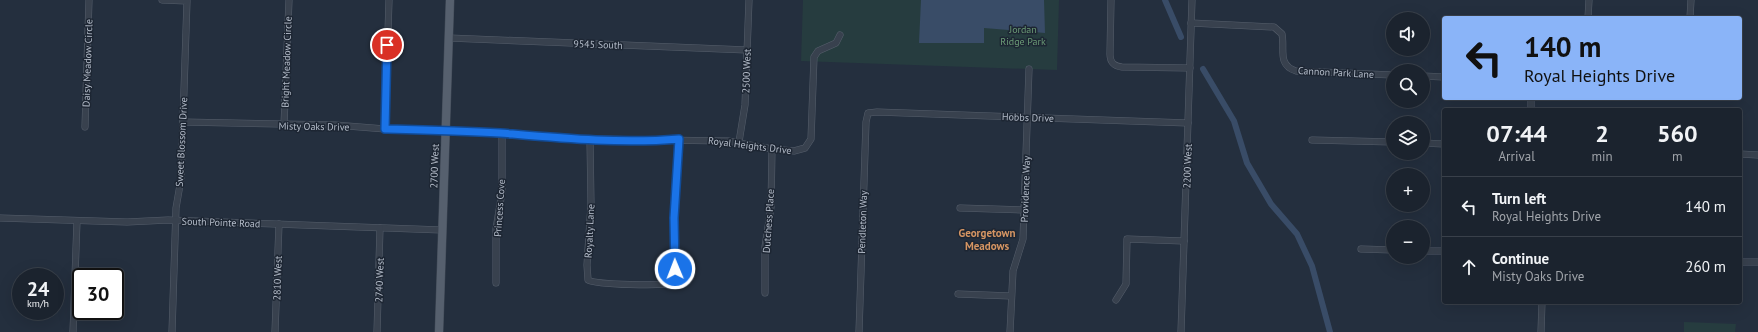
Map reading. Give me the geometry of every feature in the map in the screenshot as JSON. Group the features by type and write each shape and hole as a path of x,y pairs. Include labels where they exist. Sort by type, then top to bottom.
{"main road":[{"name":"2700 West","path":"439,332 450,0"}],"street":[{"name":"Daisy Meadow Circle","path":"85,127 89,0"},
{"name":"Sweet Blossom Drive","path":"162,0 187,1 181,179 176,221 172,332"},
{"name":"Bright Meadow Circle","path":"284,125 289,0"},
{"path":"385,129 389,0"},
{"name":"2500 West","path":"740,142 745,105 749,0"},
{"path":"1111,0 1110,54 1112,62 1122,67 1190,68"},
{"name":"2200 West","path":"1181,332 1192,0"},
{"path":"1588,16 1589,0"},
{"path":"1690,0 1690,16"},
{"name":"Cannon Park Lane","path":"1192,23 1274,26 1282,34 1283,60 1287,66 1296,71 1386,75"},
{"name":"Royal Heights Drive","path":"446,131 641,141 679,139 740,142 772,150 800,151 810,143 814,57 818,50 836,43 840,35"},
{"name":"9545 South","path":"449,38 747,50"},
{"name":"Providence Way","path":"1010,332 1013,271 1024,240 1029,69"},
{"path":"1430,76 1442,77"},
{"name":"Hobbs Drive","path":"868,113 877,112 1188,123"},
{"name":"Pendleton Way","path":"859,332 866,122 868,113"},
{"name":"Misty Oaks Drive","path":"183,122 335,125 385,129 446,131"},
{"name":"Princess Cove","path":"496,283 496,229 502,199 502,134"},
{"name":"Royalty Lane","path":"590,139 591,205 587,266 588,280 599,282 665,284 673,283 675,274 674,218 679,139"},
{"path":"1312,140 1386,142"},
{"path":"1430,143 1442,144"},
{"name":"Dutchess Place","path":"766,293 766,242 771,207 772,150"},
{"path":"1742,154 1758,155"},
{"path":"960,208 1025,210"},
{"name":"South Pointe Road","path":"0,218 127,222 176,221 442,230"},
{"path":"73,332 77,221"},
{"name":"2810 West","path":"275,332 279,224"},
{"name":"2740 West","path":"377,332 380,228"},
{"path":"1116,300 1126,284 1128,239 1184,241"},
{"path":"1362,249 1386,250"},
{"path":"1430,251 1442,252"},
{"path":"1742,262 1758,262"},
{"path":"958,294 1011,296"},
{"path":"1540,332 1542,304"}],"green space":[{"name":"Jordan Ridge Park","path":"803,0 1059,0 1057,70 801,61"},
{"path":"1684,322 1736,324 1735,332 1684,332"}],"water":[{"path":"921,0 1044,0 1045,33 984,28 984,43 919,43"}],"waterway":[{"path":"1165,0 1181,37"},
{"path":"1203,69 1234,121 1247,163 1271,204 1297,234 1312,266 1330,332"}],"district":[{"name":"Georgetown Meadows","path":"987,239"}],"route":[{"path":"387,45 385,129 457,131 538,137 641,141 679,139 679,159 674,218 675,269"}]}
